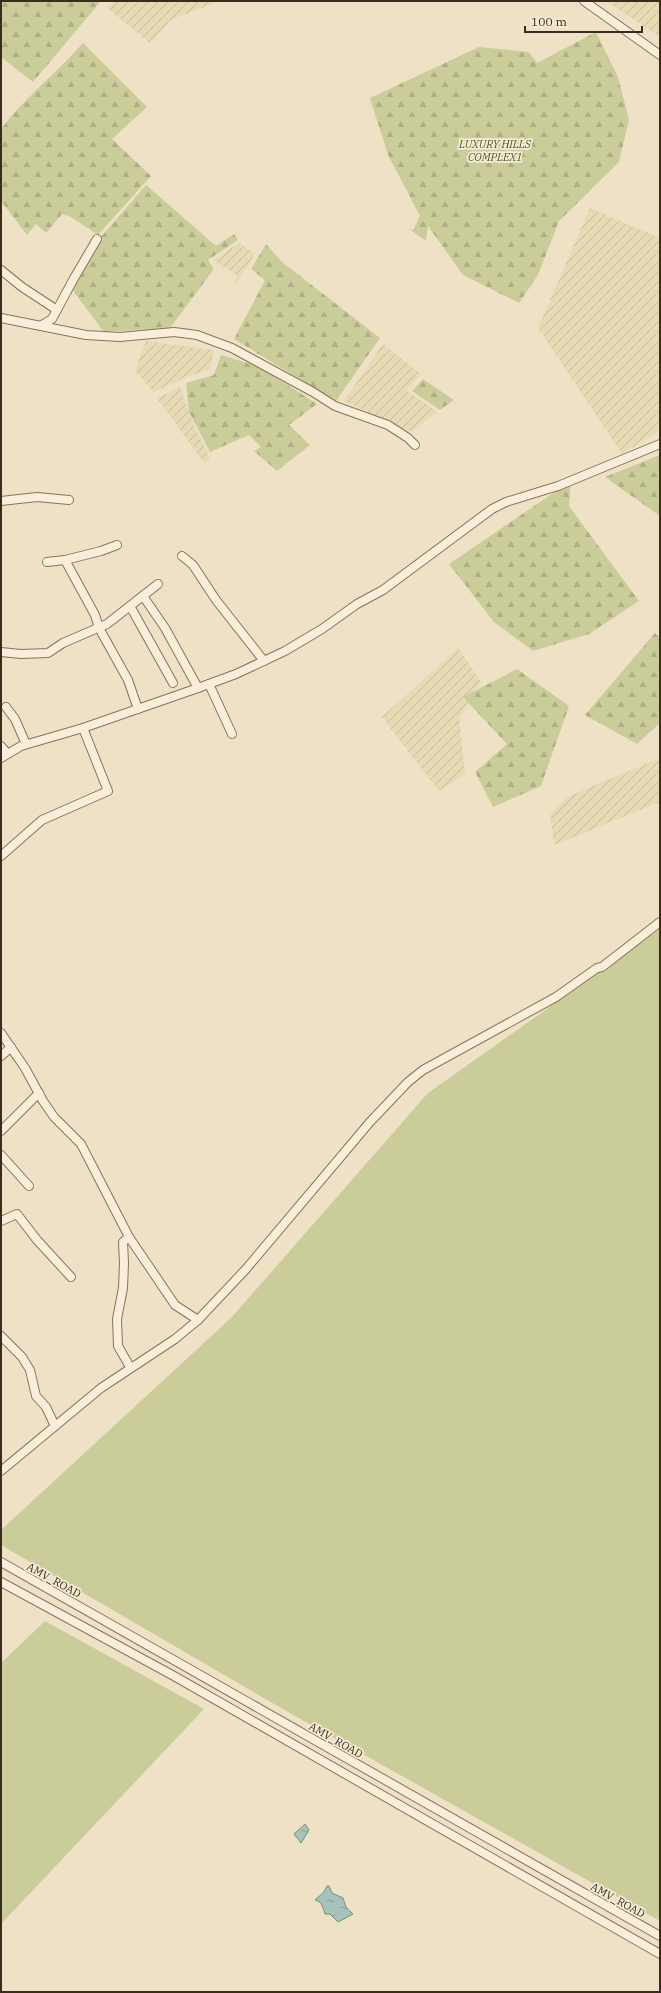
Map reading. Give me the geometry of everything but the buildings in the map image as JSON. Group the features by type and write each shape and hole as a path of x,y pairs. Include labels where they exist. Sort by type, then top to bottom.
{"street":[{"path":"584,1 660,54"},
{"path":"42,325 52,319 97,239"},
{"path":"1,270 22,288 57,310"},
{"path":"1,318 86,335 120,337 174,332 197,335 232,348 313,392 335,406 388,425 408,438 415,445"},
{"path":"1,746 4,755 26,744 83,728 210,684 264,661 285,651 322,629 357,604 383,590 492,509 506,502 558,486 660,444"},
{"path":"1,501 37,497 69,500"},
{"path":"47,562 65,560 118,545"},
{"path":"182,556 193,565 216,600 264,661"},
{"path":"65,560 95,615 99,628 128,680 138,708"},
{"path":"1,652 22,654 48,653 62,643 99,628 115,619 158,584"},
{"path":"143,596 165,628 198,688"},
{"path":"130,606 173,683"},
{"path":"210,684 232,734"},
{"path":"6,707 15,719 26,744"},
{"path":"1,856 42,820 108,792 83,728"},
{"path":"1,1471 101,1388 174,1339 198,1320 246,1269 339,1158 408,1082 423,1070 556,997 597,968 602,967 660,922"},
{"path":"1,1033 54,1117 81,1144 129,1237 175,1305 198,1320"},
{"path":"1,1056 11,1047"},
{"path":"1,1131 39,1094"},
{"path":"1,1155 29,1186"},
{"path":"1,1221 17,1214 37,1240 71,1277"},
{"path":"129,1237 123,1242 123,1288 117,1319 118,1346 130,1368"},
{"path":"1,1336 22,1357 30,1370 36,1396 46,1407 55,1426"},
{"name":"AMV_ROAD","path":"1,1562 660,1936"},
{"path":"1,1582 111,1641 660,1954"},
{"path":"91,1630 96,1624 98,1617"},
{"path":"111,1641 112,1634 117,1629"}],"shaded area":[{"path":"115,1 215,1 210,5 170,20 151,44 107,8"},
{"path":"606,1 660,1 660,37"},
{"path":"590,208 660,238 660,430 622,454 538,328"},
{"path":"239,243 255,254 235,285 233,283 238,276 213,260"},
{"path":"146,341 214,350 210,370 186,377 154,392 135,371"},
{"path":"383,344 421,374 406,390 437,412 411,432 344,401"},
{"path":"180,387 194,426 210,458 205,464 157,398"},
{"path":"458,648 481,682 459,718 465,774 439,791 382,717"},
{"path":"660,758 660,802 554,845 550,815 567,797"}],"green space":[{"path":"1,1 101,1 33,82 1,57"},
{"name":"LUXURY HILLS COMPLEX1","path":"596,32 618,77 629,120 619,162 559,221 538,275 519,303 463,275 428,226 426,241 408,228 413,230 420,216 388,155 370,98 479,47 529,52 537,63"},
{"path":"83,43 147,107 112,139 151,176 98,235 71,217 62,214 46,233 36,224 27,235 1,201 1,129 20,106 63,65"},
{"path":"146,185 216,246 234,234 238,240 208,260 214,269 170,328 104,332 71,288 100,238"},
{"path":"266,244 282,262 380,338 336,401 234,339 265,280 251,269"},
{"path":"221,355 260,367 317,404 289,425 310,445 277,471 254,451 261,447 249,435 210,452 189,412 186,383 214,375"},
{"path":"423,379 454,400 440,410 412,391"},
{"path":"660,455 660,516 605,477"},
{"path":"571,481 569,506 639,601 589,634 533,651 494,622 449,564"},
{"path":"655,633 660,637 660,723 637,744 585,715"},
{"path":"517,669 569,706 541,786 493,807 475,772 507,744 463,697"},
{"path":"660,929 660,1921 288,1712 1,1545 1,1530 232,1317 428,1093"},
{"path":"45,1621 204,1709 1,1924 1,1663"}],"water":[{"path":"305,1824 309,1830 301,1843 294,1834"},
{"path":"327,1886 329,1886 332,1893 343,1898 346,1907 353,1914 338,1922 330,1914 325,1914 321,1904 315,1900 324,1892"}]}
